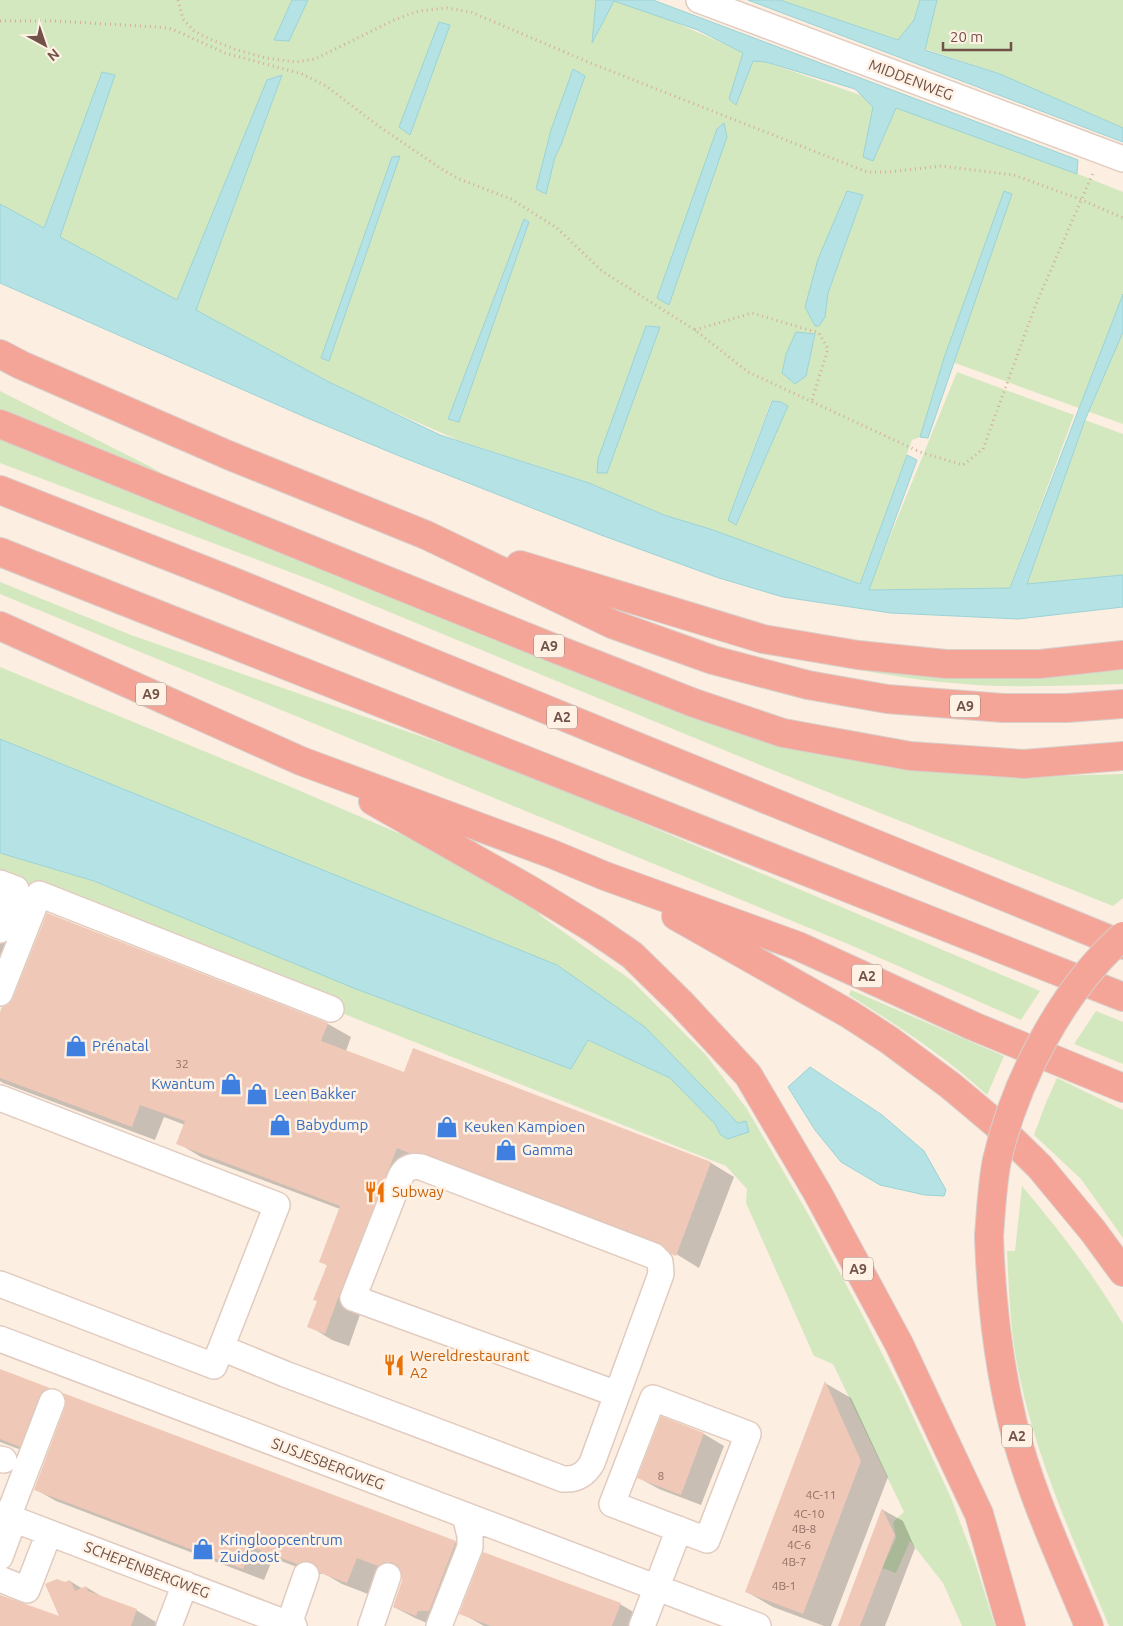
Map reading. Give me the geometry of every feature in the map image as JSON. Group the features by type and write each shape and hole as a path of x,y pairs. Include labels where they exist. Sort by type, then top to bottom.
{"highway":[{"name":"A9","path":"0,354 21,365 228,455 426,536 612,624 714,660 808,685 887,699 1003,708 1067,708 1123,704"},
{"name":"A9","path":"0,424 556,650 694,703 783,733 910,756 1024,764 1123,756"},
{"name":"A2","path":"0,490 229,580 1123,945"},
{"path":"426,536 763,639 858,655 946,664 1040,664 1123,655"},
{"path":"0,552 1123,997"},
{"name":"A9","path":"0,626 301,761 552,854 605,876 849,1014 889,1040 951,1086 995,1123 1040,1167 1093,1231 1123,1272"},
{"name":"A9","path":"301,761 530,890 594,929 632,955 681,1003 748,1075 817,1192 903,1352 979,1514 1011,1626"},
{"name":"A2","path":"605,876 798,946 973,1026 1123,1088"},
{"name":"A2","path":"1089,1626 1048,1528 1013,1424 994,1316 989,1236 997,1160 1008,1120 1022,1084 1040,1044 1060,1010 1090,972 1123,936"}],"street":[{"name":"MIDDENWEG","path":"699,0 1113,155"},
{"path":"0,883 16,889 0,930"},
{"path":"0,993 39,894 331,1009"},
{"path":"0,1098 277,1205 214,1366 0,1284"},
{"path":"222,1348 285,1374 563,1479 579,1477 588,1468 617,1394 654,1294 662,1268 660,1262 654,1256 414,1166 403,1172 353,1298 617,1394"},
{"name":"SIJSJESBERGWEG","path":"0,1339 758,1626"},
{"path":"653,1398 748,1434 707,1540 679,1530 612,1504 653,1398"},
{"path":"0,1557 7,1517 52,1402"},
{"path":"439,1626 470,1547 470,1536 465,1515"},
{"name":"SCHEPENBERGWEG","path":"7,1517 292,1625"},
{"path":"642,1626 679,1530"},
{"path":"0,1579 28,1590 49,1533"},
{"path":"292,1625 306,1575"},
{"path":"371,1626 388,1576"},
{"path":"169,1626 185,1584"}],"path":[{"path":"178,0 183,19 194,31 205,37 234,49 266,58 296,62 315,59 394,20 419,11 448,8 471,12 588,62 867,172 888,172 941,166 1014,175 1082,200 1123,218"},
{"path":"0,21 54,21 172,29 225,53 302,74 326,86 377,126 458,179 511,199 557,228 602,271 695,330 748,372 920,452 963,465 983,449 1036,304 1082,200 1113,155"},
{"path":"695,330 752,313 819,333 828,349 811,402"}],"green space":[{"path":"0,0 624,0 766,62 1028,154 1123,192 1123,424 944,359 920,437 912,440 860,584 713,530 664,515 589,483 458,440 373,403 329,382 196,310 151,288 0,204","holes":["399,156 329,361 321,358","863,195 828,293 825,317 815,326 812,321","797,332 815,335 806,376 795,384 782,373 786,354","771,401 781,402 788,406 736,525 728,520"]},
{"path":"780,0 1123,0 1123,128 1000,74"},
{"path":"957,372 1074,415 1010,588 868,590"},
{"path":"0,391 149,466 324,568 774,743 951,769 1051,776 1123,774 1123,898 1113,906 770,769 319,583 0,463"},
{"path":"1085,420 1123,434 1123,575 1027,585"},
{"path":"0,582 131,635 512,768 1040,991 1021,1020 848,944 0,594"},
{"path":"825,659 1123,665 1123,684 995,686 958,684 900,677 825,664"},
{"path":"0,667 291,787 454,857 528,899 541,916 631,980 705,1054 747,1109 807,1212 904,1397 951,1498 975,1562 995,1626 962,1626 943,1583 910,1541 896,1573 882,1568 896,1538 893,1522 904,1512 833,1364 814,1356 746,1203 747,1189 726,1166 0,877 0,853 94,881 571,1069 587,1040 670,1078 715,1124 720,1134 746,1121 739,1123 557,965 0,739"},
{"path":"851,990 1004,1056 987,1095 938,1054 849,995"},
{"path":"1096,1011 1123,1022 1123,1064 1074,1044"},
{"path":"1057,1078 1123,1110 1123,1238 1081,1179 1034,1135"},
{"path":"1022,1186 1075,1253 1123,1324 1123,1626 1109,1626 1056,1497 1024,1398 1013,1336 1007,1251 1015,1251"}],"water":[{"path":"292,0 308,0 289,41 274,40"},
{"path":"596,0 653,0 1078,160 1077,174 896,108 873,161 863,157 873,107 855,89 766,62 753,61 736,105 729,99 743,53 698,30 614,1 592,43"},
{"path":"748,0 780,0 898,40 914,20 920,0 937,0 925,50 1000,74 1123,128 1123,142"},
{"path":"439,22 450,25 410,135 399,127"},
{"path":"573,69 585,76 555,157 546,194 536,189 551,130"},
{"path":"102,72 115,75 60,237 177,300 267,80 282,75 196,310 329,382 440,435 589,483 664,515 713,530 860,584 907,455 917,460 869,590 1010,588 1123,294 1123,332 1085,420 1027,584 1123,575 1123,607 1018,619 891,613 783,597 719,578 601,535 402,457 305,417 0,283 0,204 44,228"},
{"path":"724,123 727,137 669,305 657,298 717,129"},
{"path":"400,156 329,361 321,358 392,157"},
{"path":"847,191 863,195 828,293 825,317 819,326 815,326 805,307 818,259"},
{"path":"1004,191 1012,194 928,438 920,437 944,358"},
{"path":"524,219 529,222 459,422 448,419"},
{"path":"646,326 660,327 607,473 597,473 598,459"},
{"path":"796,332 815,334 806,376 795,384 782,373 786,354"},
{"path":"772,401 781,402 788,406 736,525 728,520"},
{"path":"0,739 557,965 645,1027 738,1123 746,1121 749,1132 727,1139 720,1134 715,1124 670,1078 588,1040 571,1069 356,989 94,881 0,853"},
{"path":"810,1067 882,1115 924,1151 946,1190 944,1196 925,1195 880,1185 841,1162 815,1130 788,1087"}],"building":[{"path":"47,913 328,1023 321,1041 404,1072 413,1048 711,1162 676,1256 659,1243 426,1154 409,1153 397,1148 325,1334 307,1327 317,1301 313,1300 327,1265 319,1262 340,1206 176,1144 185,1121 140,1105 132,1127 0,1078 0,1012 2,1007 9,1004 13,998"},
{"path":"0,1369 50,1388 43,1391 39,1397 20,1447 0,1439"},
{"path":"825,1381 861,1461 803,1614 745,1592"},
{"path":"63,1393 456,1541 429,1611 418,1611 416,1616 393,1607 402,1581 402,1574 398,1566 392,1562 385,1562 378,1566 357,1558 347,1583 320,1573 317,1566 311,1562 304,1561 297,1564 252,1547 243,1569 34,1490 65,1407 66,1399"},
{"path":"661,1416 704,1433 681,1495 637,1478"},
{"path":"882,1508 895,1535 860,1626 838,1626"},
{"path":"483,1552 621,1603 612,1626 491,1626 459,1614"},
{"path":"57,1579 65,1582 70,1580 75,1591 86,1586 88,1591 137,1609 131,1626 0,1626 0,1595 59,1616 45,1584"}],"place":[{"name":"Prénatal","path":"76,1046"},
{"name":"Kwantum","path":"231,1084"},
{"name":"Leen Bakker","path":"257,1094"},
{"name":"Babydump","path":"280,1125"},
{"name":"Keuken Kampioen","path":"447,1127"},
{"name":"Gamma","path":"506,1150"},
{"name":"Subway","path":"375,1192"},
{"name":"Wereldrestaurant A2","path":"394,1365"},
{"name":"Kringloopcentrum Zuidoost","path":"203,1549"}]}
